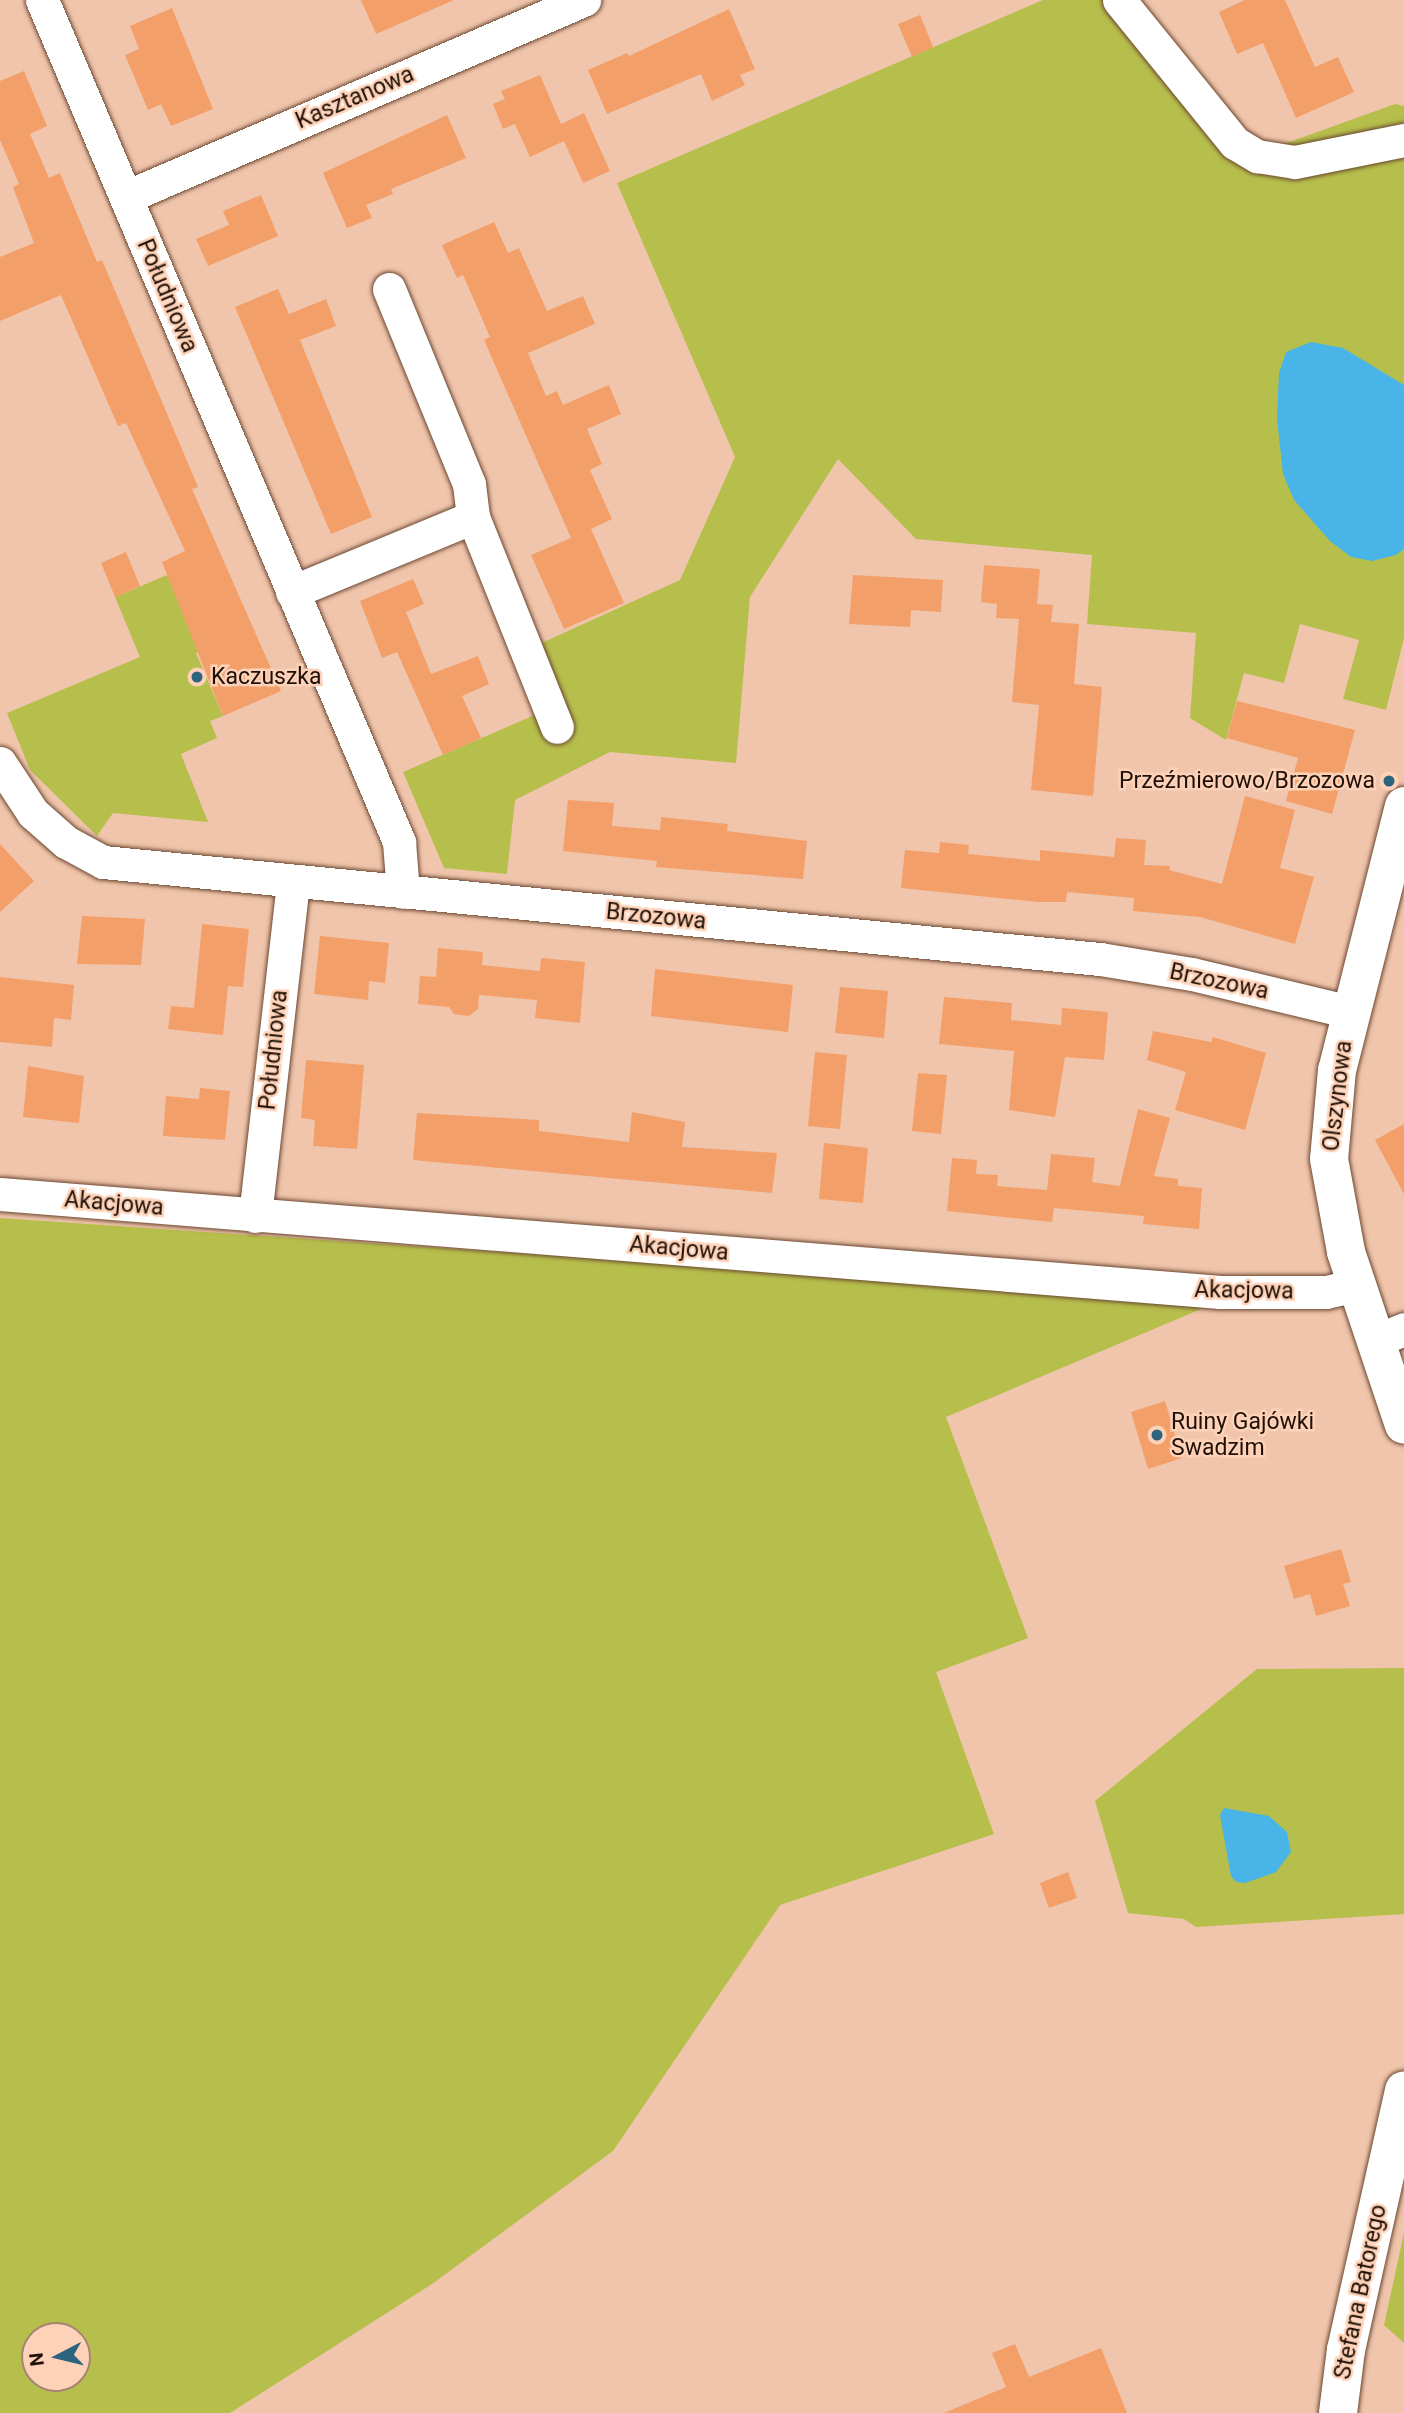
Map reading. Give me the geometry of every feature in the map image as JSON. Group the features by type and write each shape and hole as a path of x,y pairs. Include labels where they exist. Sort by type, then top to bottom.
{"street":[{"name":"Południowa","path":"42,0 403,852 403,892"},
{"name":"Kasztanowa","path":"125,197 584,0"},
{"path":"1119,0 1235,143 1257,156 1296,162 1404,140"},
{"path":"389,289 468,484 473,517 557,727"},
{"path":"292,592 473,517"},
{"name":"Brzozowa","path":"0,763 33,813 66,842 103,862 293,883 1100,959 1192,974 1350,1012"},
{"name":"Olszynowa","path":"1404,806 1337,1070 1329,1159 1334,1205 1357,1285 1390,1335 1404,1425"},
{"name":"Południowa","path":"255,1216 293,883"},
{"name":"Akacjowa","path":"0,1194 1220,1292 1326,1292 1357,1285"},
{"name":"Stefana Batorego","path":"1338,2413 1346,2350 1404,2090"}],"green space":[{"path":"1043,0 1104,0 1242,159 1395,104 1404,106 1404,638 1386,710 1343,699 1359,640 1300,624 1284,683 1244,673 1226,740 1190,718 1196,633 1087,624 1092,555 916,539 838,459 750,597 736,763 610,752 515,800 507,874 444,868 403,772 537,714 513,656 680,580 735,457 617,183"},
{"name":"Kaczuszka","path":"167,575 220,643 196,653 223,716 210,721 217,738 181,754 208,822 113,813 97,836 30,770 7,713 140,657 115,597"},
{"path":"0,1218 1220,1301 946,1417 1028,1638 936,1672 994,1834 780,1905 613,2151 432,2284 230,2413 0,2413"},
{"path":"1404,1668 1404,1914 1196,1927 1184,1919 1128,1913 1095,1801 1257,1669"},
{"path":"1404,2233 1404,2343 1384,2325"}],"water":[{"path":"1311,342 1343,348 1404,385 1404,549 1396,555 1372,561 1351,557 1330,541 1294,500 1283,474 1277,419 1279,373 1286,352"},
{"path":"1224,1808 1269,1816 1287,1832 1291,1852 1276,1872 1245,1883 1236,1882 1231,1876 1220,1815"}],"building":[{"path":"361,0 454,0 376,34"},
{"path":"1245,0 1285,0 1315,67 1338,57 1354,92 1296,118 1263,43 1237,54 1219,12"},
{"path":"172,8 213,109 171,126 161,104 148,110 125,55 139,49 130,26"},
{"path":"729,9 755,69 740,75 745,85 712,101 701,74 607,114 588,70 627,53 629,56"},
{"path":"920,15 933,47 912,57 898,24"},
{"path":"24,71 47,126 30,134 49,178 60,173 97,262 102,260 198,487 192,489 281,691 223,716 162,562 185,551 126,423 118,426 61,295 0,321 0,257 34,243 13,187 19,184 0,140 0,81"},
{"path":"540,75 561,124 584,113 610,171 583,183 564,141 530,157 515,124 503,129 493,104 505,99 501,91"},
{"path":"447,115 466,158 391,189 393,194 366,205 372,218 347,228 323,173"},
{"path":"261,195 278,236 208,266 196,239 229,225 223,211"},
{"path":"494,222 508,253 519,248 547,311 583,296 595,324 528,353 546,396 557,391 563,405 609,385 621,414 587,429 602,464 590,470 612,519 591,529 624,603 564,629 531,555 571,538 484,340 490,337 463,275 457,278 442,245"},
{"path":"278,289 289,314 326,299 336,326 300,340 372,517 331,534 235,307"},
{"path":"126,552 140,586 115,597 101,563"},
{"path":"984,565 1040,569 1037,604 1053,605 1051,622 1079,624 1074,684 1102,687 1093,796 1031,790 1039,705 1012,702 1019,619 996,618 997,604 981,602"},
{"path":"853,575 943,580 941,612 911,610 910,627 849,624"},
{"path":"413,579 424,604 406,612 431,674 478,656 489,684 462,696 481,738 443,755 397,652 382,658 360,601"},
{"path":"1237,701 1355,730 1332,814 1286,801 1298,758 1227,738"},
{"path":"1245,796 1295,810 1280,868 1314,877 1295,944 1200,917 1133,911 1134,898 1067,892 1066,902 1038,902 901,888 905,850 939,853 940,842 969,845 968,854 1040,861 1040,850 1114,857 1116,838 1146,840 1144,865 1170,866 1169,870 1222,884"},
{"path":"568,800 614,803 612,826 660,830 661,817 728,824 727,831 807,841 803,879 656,867 657,861 563,851"},
{"path":"0,844 34,881 0,912"},
{"path":"82,916 145,919 141,965 77,964"},
{"path":"202,924 249,929 243,987 228,986 223,1035 168,1029 171,1006 194,1008"},
{"path":"320,936 389,943 385,983 369,981 368,1000 314,994"},
{"path":"438,948 483,952 482,965 540,971 541,958 585,962 580,1023 535,1018 537,1000 479,995 478,1009 469,1016 454,1014 449,1007 418,1004 420,976 436,977"},
{"path":"655,969 793,985 788,1032 651,1016"},
{"path":"0,977 74,985 71,1020 54,1018 52,1047 0,1042"},
{"path":"840,987 888,991 884,1038 835,1033"},
{"path":"944,997 1012,1003 1011,1020 1061,1025 1062,1008 1108,1012 1104,1060 1065,1057 1055,1117 1009,1110 1014,1051 939,1044"},
{"path":"1153,1031 1211,1042 1213,1037 1266,1053 1245,1130 1175,1110 1186,1072 1147,1060"},
{"path":"815,1052 847,1055 840,1129 808,1126"},
{"path":"306,1060 364,1065 357,1149 313,1146 315,1120 301,1118"},
{"path":"28,1066 84,1076 79,1123 23,1117"},
{"path":"918,1073 947,1075 941,1134 912,1131"},
{"path":"200,1088 230,1091 225,1140 163,1136 166,1096 199,1099"},
{"path":"1138,1109 1170,1118 1154,1176 1178,1179 1178,1186 1202,1188 1199,1229 1143,1224 1144,1216 1054,1208 1052,1222 947,1211 952,1158 977,1160 976,1174 998,1175 997,1186 1047,1190 1051,1154 1095,1158 1092,1182 1120,1186"},
{"path":"632,1112 685,1122 682,1147 777,1153 772,1193 413,1160 417,1113 539,1120 539,1131 629,1142"},
{"path":"1404,1124 1404,1194 1375,1140"},
{"path":"824,1143 868,1148 863,1203 819,1199"},
{"name":"Ruiny Gajówki Swadzim","path":"1165,1401 1182,1458 1148,1469 1131,1412"},
{"path":"1341,1549 1351,1582 1343,1584 1350,1606 1316,1616 1310,1594 1294,1599 1284,1566"},
{"path":"1068,1872 1077,1898 1049,1908 1040,1883"},
{"path":"1015,2344 1029,2377 1101,2348 1127,2413 944,2413 1006,2387 992,2353"}],"place":[{"name":"Kaczuszka","path":"197,677"},
{"name":"Przeźmierowo/Brzozowa","path":"1389,781"},
{"name":"Ruiny Gajówki Swadzim","path":"1157,1435"}]}
